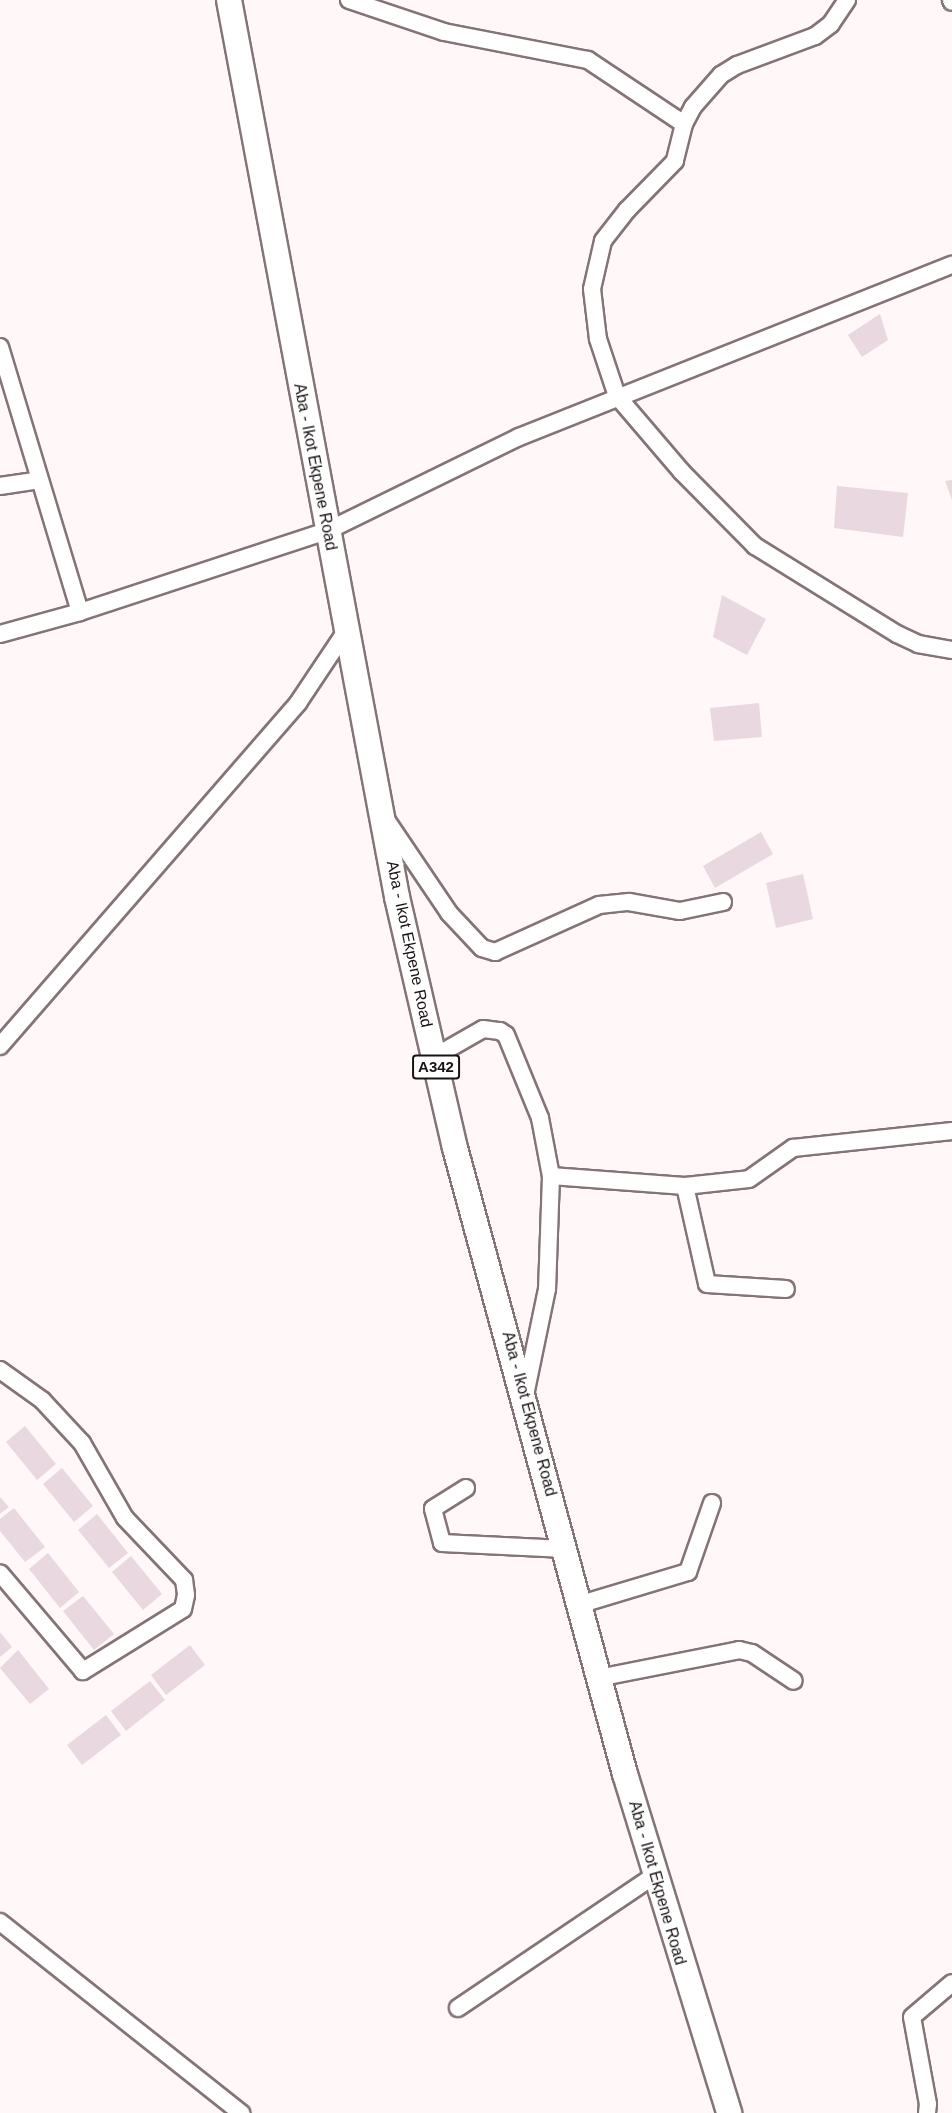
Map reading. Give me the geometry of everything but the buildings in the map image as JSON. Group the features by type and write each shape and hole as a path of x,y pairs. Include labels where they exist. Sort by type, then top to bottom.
{"highway":[{"name":"Aba - Ikot Ekpene Road","path":"228,0 381,812 455,1148 525,1395 598,1678 655,1875 729,2113"}],"street":[{"path":"349,0 444,32 588,60 684,123"},
{"path":"848,0 831,24 815,36 737,65 721,75 684,123 675,161 627,210 603,241 593,299 598,339 617,396 682,472 755,546 897,634 918,644 952,650"},
{"path":"0,634 80,612 327,531 519,437 952,264"},
{"path":"0,347 80,612"},
{"path":"0,486 40,480"},
{"path":"0,1046 298,703 346,632"},
{"path":"381,812 449,913 482,948 495,952 599,905 629,902 680,911 723,902"},
{"path":"434,1057 483,1029 492,1028 506,1035 540,1118 551,1176 546,1299 525,1395"},
{"path":"551,1176 686,1186 749,1179 793,1148 952,1131"},
{"path":"686,1186 707,1284 786,1289"},
{"path":"0,1370 42,1400 82,1443 125,1518 183,1580 186,1595 183,1609 83,1671 0,1573"},
{"path":"466,1488 433,1509 442,1543 565,1549"},
{"path":"578,1605 688,1572 712,1503"},
{"path":"598,1678 739,1650 752,1653 794,1681"},
{"path":"458,2008 655,1875"},
{"path":"0,1922 241,2113"},
{"path":"927,2113 928,2104 912,2017 952,1983"}]}
